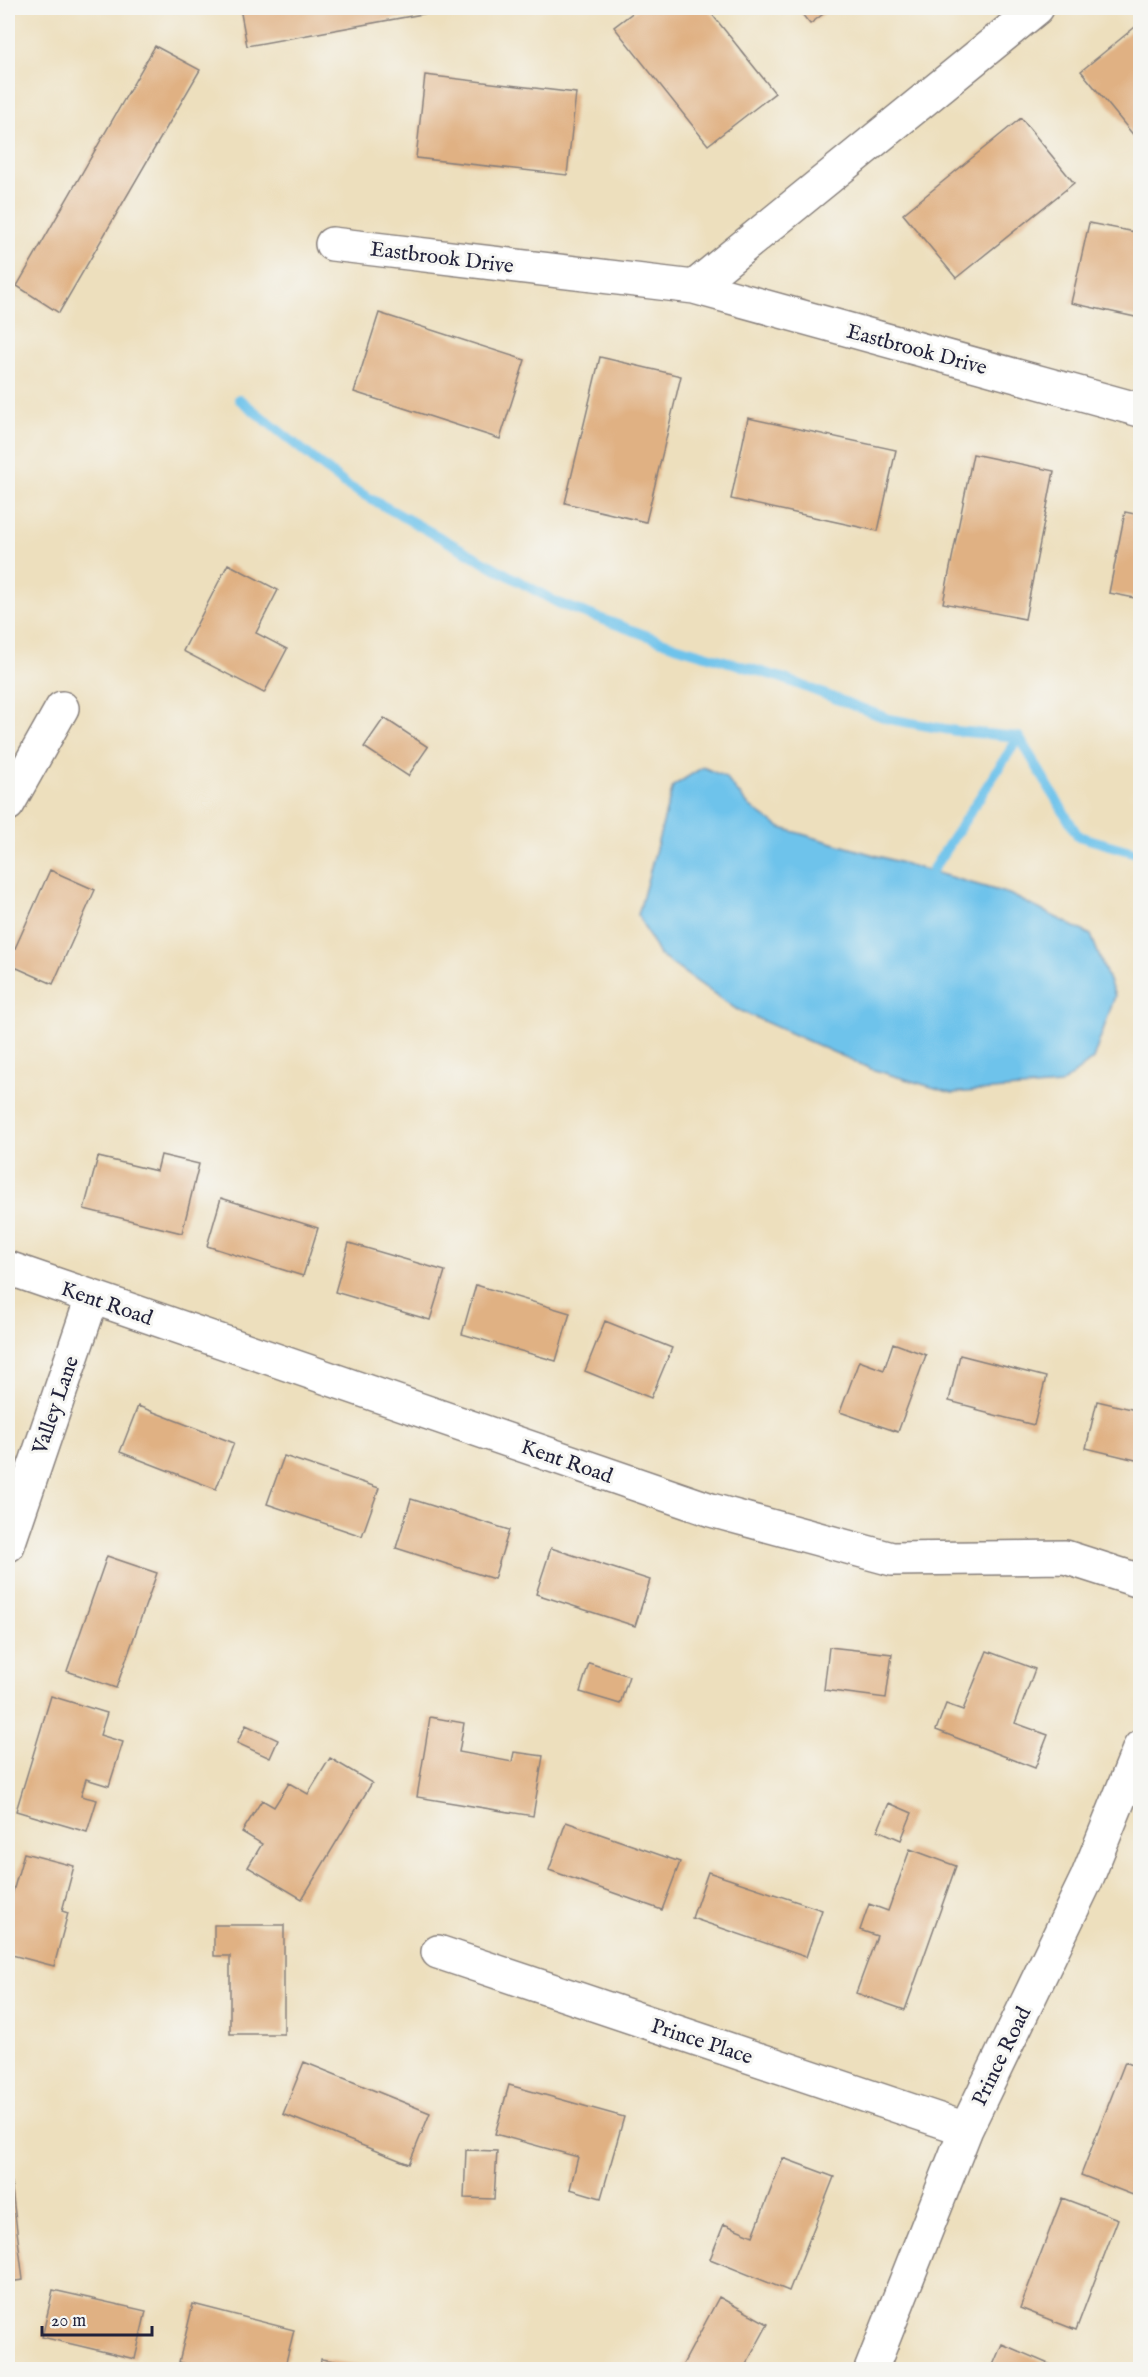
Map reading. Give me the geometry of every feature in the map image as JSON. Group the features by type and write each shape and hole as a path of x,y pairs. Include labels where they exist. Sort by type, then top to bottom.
{"street":[{"path":"694,287 1037,8"},
{"name":"Eastbrook Drive","path":"332,244 694,287 1140,410"},
{"path":"8,804 62,708"},
{"name":"Kent Road","path":"8,1268 722,1514 892,1559 1065,1557 1140,1581"},
{"name":"Valley Lane","path":"8,1545 92,1298"},
{"name":"Prince Road","path":"871,2370 966,2129 1087,1878 1140,1746"},
{"name":"Prince Place","path":"438,1952 966,2129"}],"water":[{"path":"703,767 725,777 750,807 781,828 1009,894 1091,935 1115,996 1093,1059 1060,1085 952,1093 871,1069 736,1009 659,955 638,915 673,786"}],"building":[{"path":"240,8 444,8 444,10 247,46"},
{"path":"639,8 707,8 775,93 708,145 614,27"},
{"path":"797,8 831,8 810,24"},
{"path":"1140,23 1140,133 1135,137 1081,71"},
{"path":"155,46 200,70 59,313 17,286"},
{"path":"425,75 576,93 567,175 416,158"},
{"path":"1021,118 1074,183 956,278 903,214"},
{"path":"1089,223 1140,233 1140,318 1071,303"},
{"path":"379,313 525,360 500,439 354,392"},
{"path":"600,357 681,376 646,522 565,503"},
{"path":"748,418 896,450 878,531 731,499"},
{"path":"973,454 1054,471 1025,619 943,603"},
{"path":"1125,512 1140,515 1140,599 1109,593"},
{"path":"228,564 278,590 256,633 287,649 264,693 183,651"},
{"path":"384,718 428,747 408,776 364,747"},
{"path":"50,870 95,890 53,984 8,964"},
{"path":"161,1155 199,1164 182,1233 84,1209 98,1157 157,1171"},
{"path":"221,1198 318,1228 303,1276 207,1246"},
{"path":"349,1243 445,1271 430,1320 335,1292"},
{"path":"476,1285 570,1313 556,1361 462,1334"},
{"path":"605,1321 672,1348 651,1398 585,1371"},
{"path":"893,1343 926,1355 898,1432 840,1412 859,1361 884,1370"},
{"path":"960,1355 1046,1377 1034,1425 949,1401"},
{"path":"1097,1401 1140,1411 1140,1461 1086,1448"},
{"path":"138,1406 234,1443 216,1489 120,1452"},
{"path":"284,1456 379,1488 362,1536 267,1504"},
{"path":"411,1499 509,1530 494,1579 396,1548"},
{"path":"551,1548 650,1580 635,1626 536,1594"},
{"path":"107,1556 157,1573 116,1688 67,1671"},
{"path":"829,1647 892,1654 886,1698 824,1690"},
{"path":"987,1651 1035,1669 1015,1723 1048,1735 1035,1768 936,1730 946,1704 963,1710"},
{"path":"589,1663 629,1676 620,1704 580,1692"},
{"path":"51,1696 107,1713 100,1735 123,1742 109,1786 86,1779 81,1796 97,1800 87,1832 16,1811"},
{"path":"430,1717 464,1723 459,1752 512,1762 514,1752 543,1756 533,1816 417,1797"},
{"path":"246,1725 278,1740 270,1758 237,1743"},
{"path":"330,1758 372,1783 302,1899 248,1867 262,1844 242,1832 262,1800 274,1807 289,1783 308,1794"},
{"path":"889,1803 912,1813 901,1840 878,1830"},
{"path":"566,1822 680,1862 662,1910 549,1870"},
{"path":"910,1849 956,1866 905,2010 856,1993 877,1936 860,1930 869,1904 888,1911"},
{"path":"24,1853 74,1866 62,1911 68,1913 54,1966 8,1954 8,1909"},
{"path":"708,1872 822,1910 806,1957 692,1918"},
{"path":"214,1925 284,1925 284,2034 230,2034 230,1956 214,1956"},
{"path":"304,2062 430,2113 409,2164 283,2114"},
{"path":"1125,2062 1140,2068 1140,2175 1133,2195 1081,2175"},
{"path":"509,2085 624,2117 601,2198 570,2189 578,2157 495,2134"},
{"path":"466,2150 497,2151 494,2199 464,2198"},
{"path":"8,2156 23,2280 8,2282"},
{"path":"783,2158 834,2177 789,2291 710,2259 724,2224 753,2236"},
{"path":"1062,2198 1118,2219 1076,2330 1020,2308"},
{"path":"53,2290 146,2311 135,2359 42,2337"},
{"path":"719,2297 768,2324 743,2370 680,2370"},
{"path":"193,2304 294,2330 284,2370 208,2370 179,2362"},
{"path":"1002,2344 1051,2365 1049,2370 991,2370"},
{"path":"321,2359 378,2368 378,2370 320,2370"}],"waterway":[{"path":"239,399 346,485 558,603 675,646 782,678 889,719 956,731 1019,737"},
{"path":"1019,737 1078,836 1140,854"},
{"path":"933,869 1019,737"}]}
